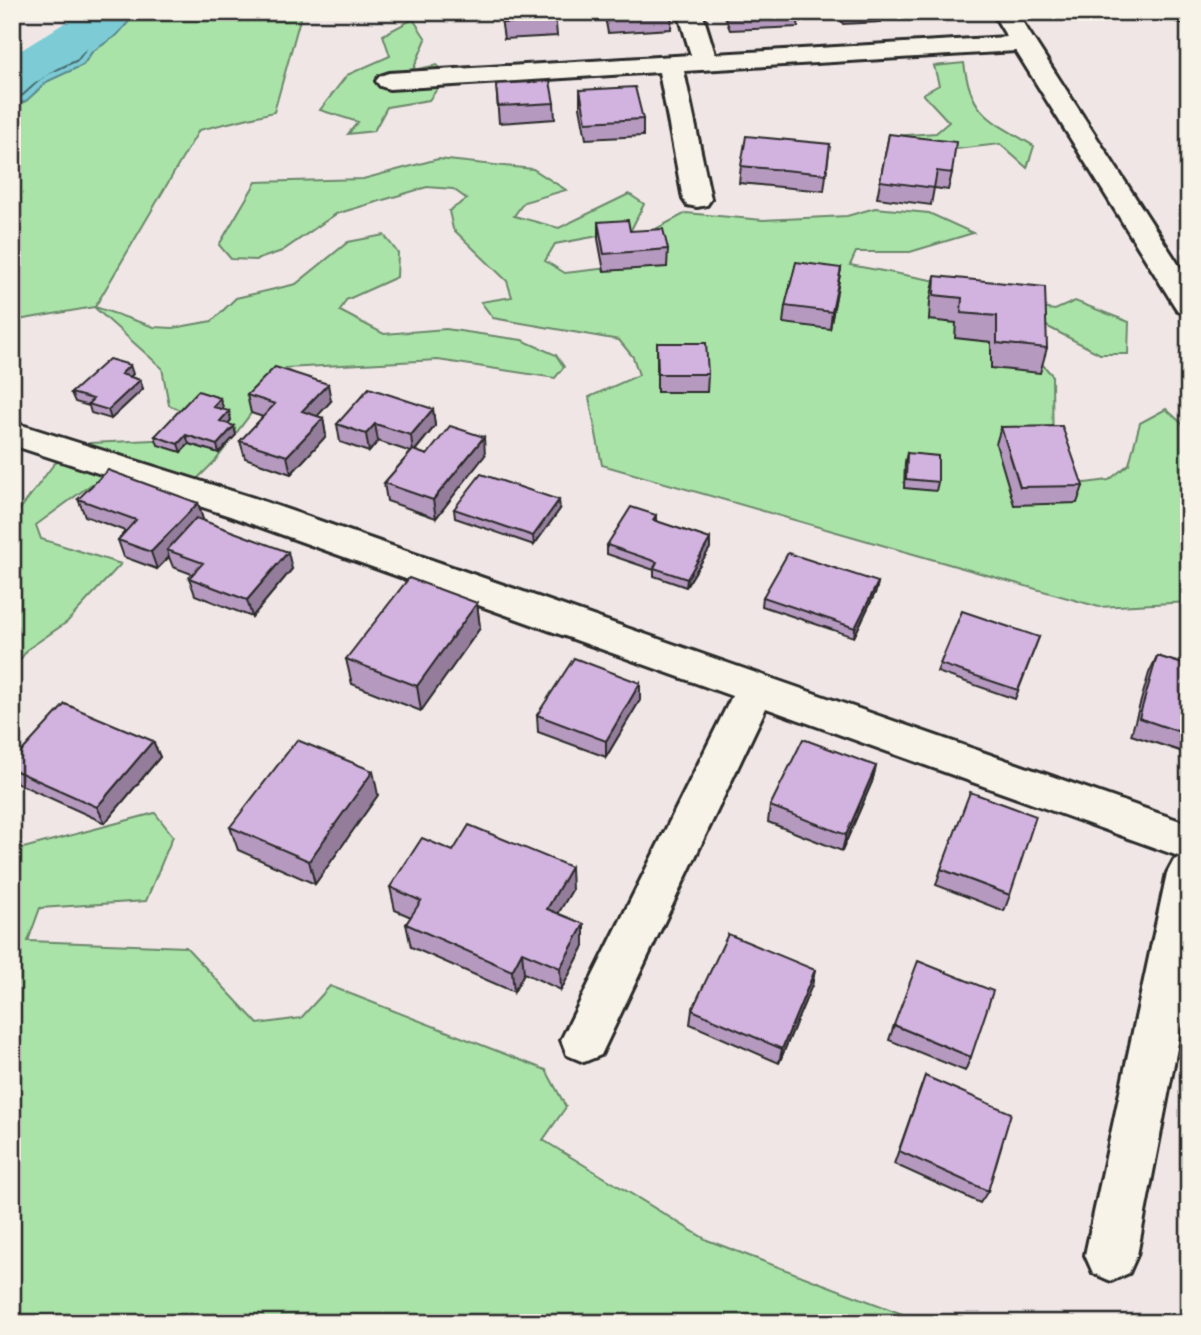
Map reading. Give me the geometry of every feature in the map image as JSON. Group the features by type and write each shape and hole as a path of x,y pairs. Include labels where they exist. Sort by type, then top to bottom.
{"street":[{"path":"690,12 705,62"},
{"path":"1004,12 1021,43 1189,305"},
{"path":"1176,12 1189,17"},
{"path":"389,81 1021,43"},
{"path":"670,64 697,199"},
{"path":"12,433 242,507 1189,842"},
{"path":"584,1040 755,690"},
{"path":"1111,1255 1189,873"}],"green space":[{"path":"137,12 302,12 274,112 199,130 95,307 154,327 173,328 212,321 236,298 296,284 348,242 384,235 398,253 397,277 346,300 340,311 384,334 446,329 522,340 556,355 564,367 555,378 438,360 285,368 216,460 192,484 135,474 92,484 36,525 41,539 121,564 67,622 28,649 12,671 12,520 54,464 90,443 175,439 217,427 169,405 162,368 94,307 12,321 12,107 26,101 48,81 83,65 92,52 117,35"},
{"path":"413,19 426,39 413,70 437,65 446,77 429,100 387,107 374,131 348,134 358,122 320,110 347,75 390,56 383,35"},
{"path":"964,63 967,81 978,106 995,123 1034,146 1027,168 1000,144 912,154 890,136 936,133 949,122 923,94 939,85 934,66"},
{"path":"438,159 533,169 566,190 524,202 514,216 559,228 629,194 644,204 631,230 555,244 545,261 565,273 617,267 646,234 686,213 763,220 847,216 875,208 929,213 973,233 910,252 856,252 850,265 959,285 1027,306 1055,310 1075,301 1129,322 1128,354 1100,354 1027,316 1019,339 1052,375 1053,469 1077,484 1109,480 1129,464 1140,423 1166,409 1189,430 1189,602 1099,607 602,465 589,397 639,375 633,357 619,340 493,318 481,302 512,297 507,281 453,229 449,211 467,199 453,189 427,187 336,214 282,251 256,260 231,259 219,245 256,182 363,179"},
{"path":"155,813 173,836 146,901 40,908 28,941 186,947 258,1024 301,1018 330,986 546,1070 566,1107 543,1140 707,1240 926,1323 12,1323 12,851"}],"water":[{"path":"86,12 137,12 117,35 92,52 83,65 48,81 26,101 12,107 12,78 52,49"}],"building":[{"path":"501,12 555,12 557,20 503,23"},
{"path":"607,12 672,12 672,13 608,16"},
{"path":"730,12 765,12 731,14"},
{"path":"550,81 554,103 498,106 496,84"},
{"path":"635,87 643,119 586,122 580,90"},
{"path":"889,134 956,142 952,173 937,171 934,188 880,181"},
{"path":"746,136 830,144 826,174 741,166"},
{"path":"628,220 630,231 663,229 668,249 604,254 598,222"},
{"path":"796,262 841,268 832,312 785,306"},
{"path":"935,276 1045,287 1047,348 997,343 997,316 961,313 962,298 934,295"},
{"path":"657,343 706,343 708,374 658,374"},
{"path":"109,359 130,365 121,374 140,380 108,410 88,404 93,399 71,393"},
{"path":"275,367 328,384 302,411 323,418 287,456 240,441 275,404 247,395"},
{"path":"369,388 433,409 411,435 375,424 366,434 337,424"},
{"path":"198,391 220,398 213,407 229,411 220,421 234,426 217,445 186,435 178,444 155,436"},
{"path":"450,426 484,437 433,500 384,483 413,450 427,455"},
{"path":"1062,426 1083,486 1020,487 1001,427"},
{"path":"907,453 938,456 938,482 906,479"},
{"path":"108,470 198,503 151,552 118,540 136,520 78,499"},
{"path":"481,474 559,500 533,536 454,509"},
{"path":"631,507 656,515 653,520 710,539 687,579 654,568 657,562 607,545"},
{"path":"196,518 288,552 247,600 189,578 203,563 167,550"},
{"path":"788,553 878,582 855,628 763,597"},
{"path":"409,578 477,603 417,686 346,659"},
{"path":"962,611 1039,637 1018,690 940,664"},
{"path":"1157,656 1189,666 1189,735 1139,718"},
{"path":"574,658 640,683 606,741 537,715"},
{"path":"65,704 153,741 97,807 12,769 12,762"},
{"path":"803,739 876,766 846,835 770,806"},
{"path":"297,740 373,771 309,861 230,827"},
{"path":"970,792 1036,816 1010,895 941,869"},
{"path":"469,825 571,867 547,909 584,924 560,968 522,952 512,971 406,924 421,901 390,887 422,838 453,851"},
{"path":"728,934 815,970 782,1049 692,1010"},
{"path":"918,961 993,991 971,1057 894,1025"},
{"path":"925,1076 1011,1113 988,1191 899,1151"}],"waterway":[{"path":"12,77 113,12"}]}
